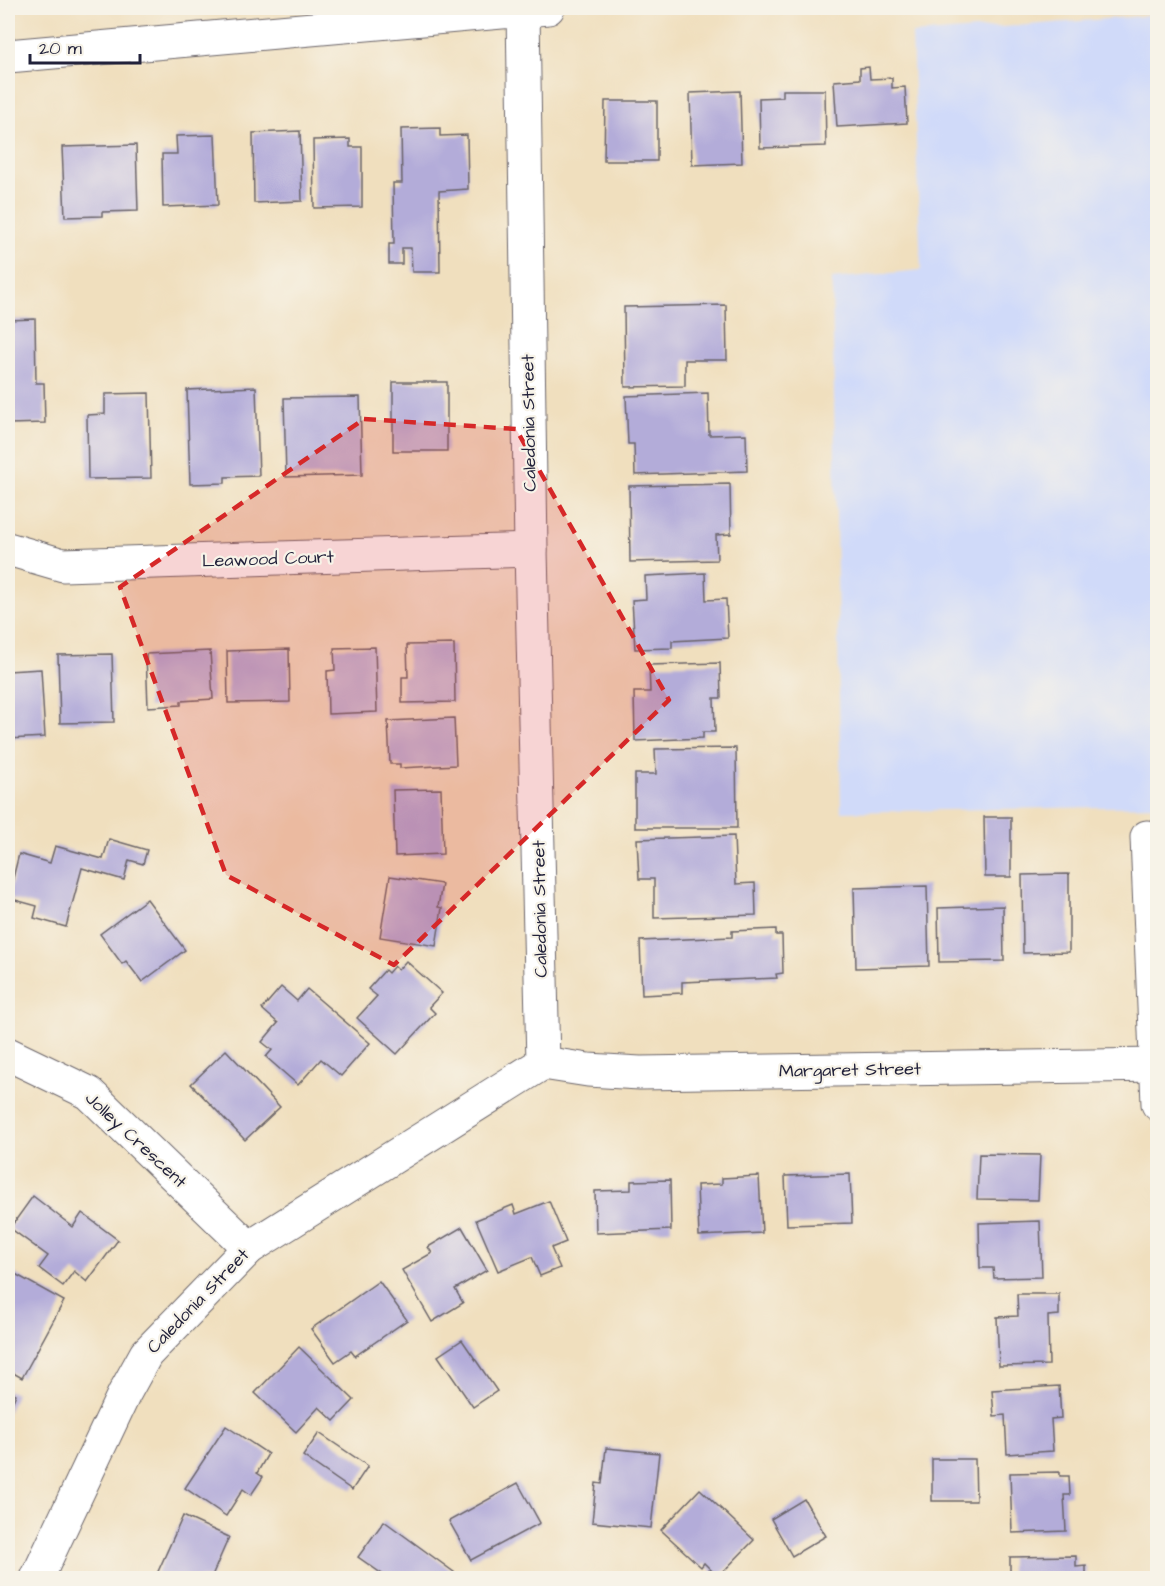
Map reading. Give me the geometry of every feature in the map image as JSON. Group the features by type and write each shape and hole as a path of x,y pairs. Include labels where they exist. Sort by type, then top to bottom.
{"street":[{"path":"8,56 536,8"},
{"name":"Caledonia Street","path":"37,1578 124,1394 146,1354 249,1248 543,1063 531,550 536,8"},
{"name":"Leawood Court","path":"8,549 63,565 531,550"},
{"path":"1147,837 1158,1104"},
{"name":"Jolley Crescent","path":"8,1053 89,1093 249,1248"},
{"name":"Margaret Street","path":"543,1063 588,1070 640,1072 1157,1065"}],"highlighted area":[{"path":"364,419 516,429 669,700 394,965 226,875 120,587"}],"shaded area":[{"path":"1157,15 1157,806 841,812 832,279 921,270 912,34"}],"building":[{"path":"869,67 870,79 892,78 892,88 905,87 907,123 837,127 834,81 860,79 860,68"},
{"path":"783,90 825,90 826,146 760,148 759,98 783,97"},
{"path":"740,91 742,163 692,165 690,93"},
{"path":"605,101 657,101 657,161 604,161"},
{"path":"440,128 440,136 467,135 468,189 439,191 440,272 412,272 411,248 402,248 402,264 389,264 389,244 394,244 393,183 402,183 401,129"},
{"path":"300,131 302,201 254,203 253,133"},
{"path":"215,135 218,205 163,207 162,154 177,154 176,136"},
{"path":"350,139 350,147 362,147 362,207 314,208 313,140"},
{"path":"136,145 138,211 102,212 102,216 65,217 62,147"},
{"path":"726,305 727,360 685,360 685,386 625,387 624,307"},
{"path":"35,319 36,383 44,383 45,423 8,424 8,320"},
{"path":"393,382 447,382 447,451 393,451"},
{"path":"256,387 259,476 225,477 225,483 190,484 187,390"},
{"path":"149,393 151,478 88,479 87,415 105,414 105,394"},
{"path":"708,393 709,435 746,434 747,471 635,475 634,444 628,444 626,396"},
{"path":"360,397 362,475 286,477 284,398"},
{"path":"730,484 731,534 716,535 717,560 630,562 629,486"},
{"path":"705,573 706,600 726,599 728,638 672,641 672,648 635,649 632,600 646,599 645,576"},
{"path":"454,644 455,702 402,703 402,677 408,677 407,645"},
{"path":"375,647 377,712 328,714 327,671 335,670 334,648"},
{"path":"289,649 290,702 228,703 227,651"},
{"path":"210,651 213,699 181,701 181,705 148,707 146,654"},
{"path":"112,654 114,722 60,723 58,655"},
{"path":"720,663 721,698 714,698 715,732 703,732 703,738 635,741 634,692 650,692 649,665"},
{"path":"41,669 45,737 8,739 8,671"},
{"path":"454,718 456,765 400,768 400,764 390,764 388,721"},
{"path":"736,748 737,828 635,828 635,774 656,774 655,749"},
{"path":"441,789 443,854 395,856 393,790"},
{"path":"984,817 1011,817 1011,877 985,877"},
{"path":"734,836 736,884 755,883 756,915 654,918 654,879 639,879 637,839"},
{"path":"109,839 147,850 143,864 129,860 124,880 82,868 66,927 34,918 37,906 8,898 19,854 50,863 55,846 103,859"},
{"path":"1069,874 1069,952 1023,953 1022,875"},
{"path":"390,876 442,884 438,907 442,908 436,946 380,937"},
{"path":"927,886 929,966 856,968 854,888"},
{"path":"147,899 185,950 142,982 126,961 122,964 100,934"},
{"path":"1003,906 1004,961 939,962 938,908"},
{"path":"776,929 776,935 782,935 783,973 776,974 777,978 682,982 682,993 642,995 640,941 732,937 732,931"},
{"path":"406,961 442,993 429,1007 435,1013 397,1054 357,1018 377,996 368,989 385,970 388,973 394,966 398,970"},
{"path":"281,987 297,1001 307,989 370,1043 341,1076 321,1059 298,1085 266,1057 272,1050 262,1042 278,1023 262,1009"},
{"path":"226,1050 280,1107 245,1140 191,1084"},
{"path":"979,1154 1040,1155 1038,1200 977,1199"},
{"path":"850,1174 852,1223 787,1225 785,1176"},
{"path":"759,1176 762,1233 699,1236 697,1185 722,1184 722,1178"},
{"path":"670,1180 671,1230 596,1233 595,1191 631,1190 631,1181"},
{"path":"33,1196 73,1227 82,1213 118,1240 87,1282 74,1271 63,1286 39,1268 48,1256 10,1228"},
{"path":"549,1201 566,1242 551,1248 560,1268 540,1276 532,1257 498,1271 476,1220 513,1205 516,1214"},
{"path":"1040,1221 1042,1277 994,1278 993,1268 980,1268 979,1223"},
{"path":"462,1227 487,1270 455,1289 463,1303 432,1322 402,1270 432,1253 428,1247"},
{"path":"8,1270 64,1301 22,1378 8,1370"},
{"path":"379,1281 407,1320 355,1356 351,1351 335,1362 311,1329"},
{"path":"1017,1294 1059,1294 1059,1315 1048,1316 1049,1365 999,1366 997,1317 1018,1316"},
{"path":"462,1340 497,1391 473,1407 438,1356"},
{"path":"299,1347 354,1400 334,1421 319,1407 296,1432 255,1393"},
{"path":"1059,1386 1061,1418 1051,1419 1053,1451 1007,1454 1005,1415 994,1416 992,1390"},
{"path":"8,1390 16,1394 8,1413"},
{"path":"226,1426 268,1454 257,1473 263,1477 251,1495 243,1489 226,1516 185,1488"},
{"path":"319,1433 368,1466 352,1490 303,1456"},
{"path":"606,1448 659,1453 651,1528 592,1522 596,1483 602,1484"},
{"path":"932,1459 975,1459 976,1501 932,1501"},
{"path":"1060,1472 1060,1476 1069,1476 1070,1495 1064,1495 1066,1531 1012,1533 1010,1473"},
{"path":"518,1483 540,1523 471,1560 449,1521"},
{"path":"700,1489 754,1540 718,1577 704,1563 701,1567 661,1530"},
{"path":"804,1499 826,1536 792,1556 771,1519"},
{"path":"183,1516 229,1537 211,1578 156,1576"},
{"path":"384,1521 462,1578 388,1578 358,1557"},
{"path":"1076,1556 1076,1567 1086,1566 1086,1578 1010,1578 1010,1557"}]}
